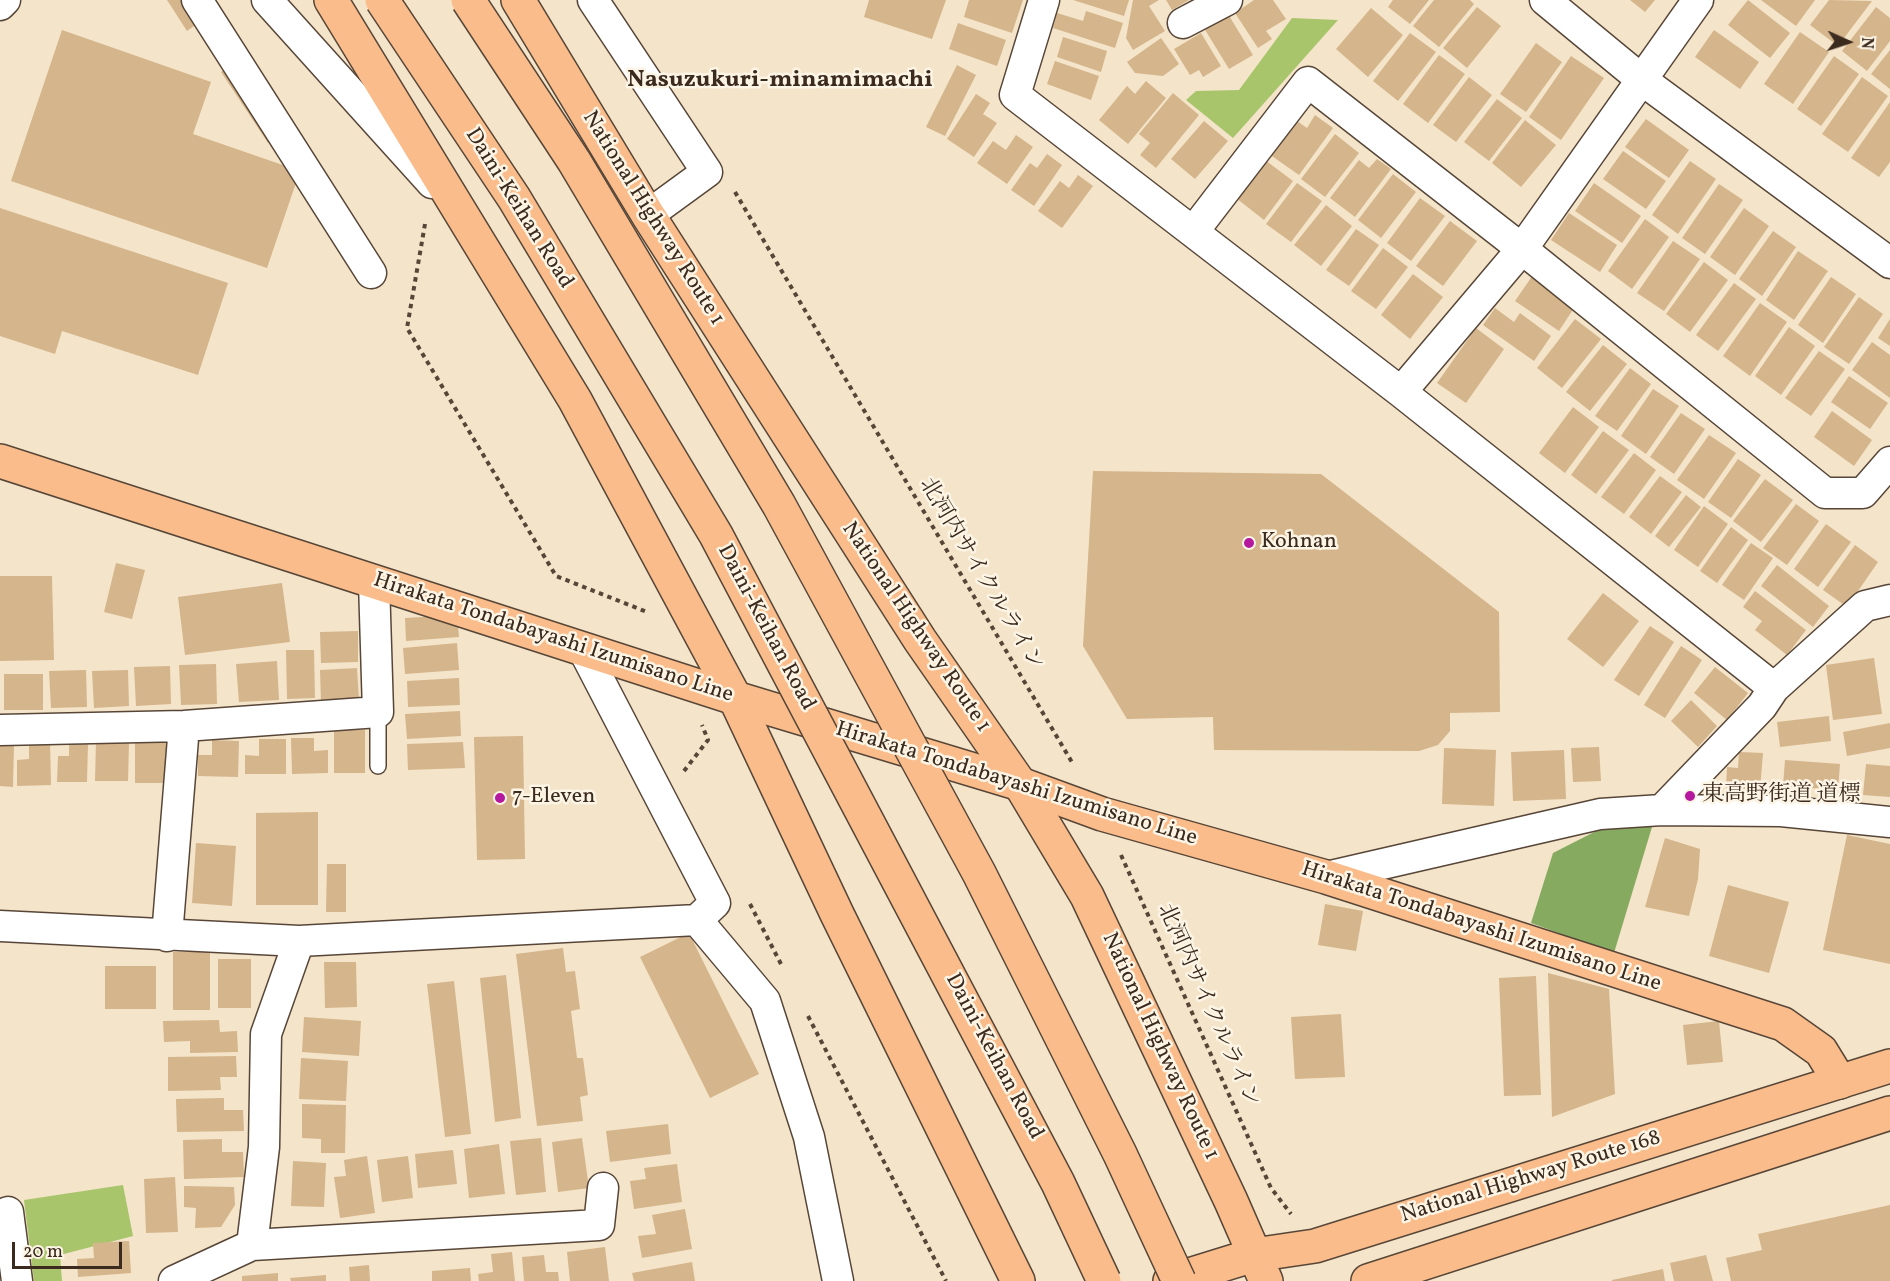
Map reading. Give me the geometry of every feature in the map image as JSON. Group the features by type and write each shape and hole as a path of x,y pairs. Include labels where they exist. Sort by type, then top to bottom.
{"main road":[{"path":"332,0 575,400 735,699 837,914 1018,1281"},
{"name":"Daini-Keihan Road","path":"382,0 514,198 716,535 1053,1172 1104,1281"},
{"path":"468,0 574,161 779,506 979,873 1120,1154 1179,1281"},
{"name":"National Highway Route 1","path":"518,0 648,215 920,640 1020,784 1087,896 1260,1268"},
{"name":"Hirakata Tondabayashi Izumisano Line","path":"0,461 735,699 1020,784 1102,814 1326,877 1783,1024 1821,1051 1840,1082"},
{"name":"National Highway Route 168","path":"1170,1281 1260,1268 1315,1246 1890,1066"},
{"name":"National Highway Route 168","path":"1368,1281 1890,1113"}],"street":[{"path":"0,5 5,0"},
{"path":"197,0 372,273"},
{"path":"267,0 459,212"},
{"path":"593,0 707,172 648,215"},
{"path":"1044,0 1015,95 1401,392 1774,688"},
{"path":"1183,23 1227,0"},
{"path":"1545,0 1642,80 1890,263"},
{"path":"1401,392 1522,249 1698,0"},
{"path":"1193,232 1308,82 1522,249 1825,493 1863,493 1890,462"},
{"path":"0,730 184,726 378,712 374,582"},
{"path":"1662,810 1762,706 1774,688 1865,606 1890,600"},
{"path":"0,926 299,941 697,920 715,903 583,650"},
{"path":"167,936 184,726"},
{"path":"1326,877 1600,814 1662,810 1781,811 1890,822"},
{"path":"697,920 765,1000 809,1137 838,1281"},
{"path":"252,1245 264,1147 266,1034 299,941"},
{"path":"174,1281 252,1245 599,1225 603,1188"},
{"path":"8,1212 17,1281"}],"lane":[{"path":"378,712 378,766"}],"path":[{"name":"北河内サイクルライン","path":"731,186 1102,814 1271,1188"}],"green space":[{"path":"1292,18 1338,20 1233,138 1186,100 1196,91 1239,90"},
{"path":"1640,822 1652,827 1614,953 1531,923 1553,853 1604,827"},
{"path":"123,1185 133,1236 60,1255 62,1281 34,1281 24,1200"}],"building":[{"path":"167,0 183,0 198,23 187,31"},
{"path":"869,0 946,0 932,39 864,17"},
{"path":"969,0 1023,0 1012,33 964,17"},
{"path":"1073,0 1129,0 1124,16"},
{"path":"1133,0 1159,0 1149,6 1165,31 1133,50 1126,38"},
{"path":"1166,0 1189,0 1172,10"},
{"path":"1254,0 1273,0 1286,19 1266,31 1272,39 1258,48 1235,13"},
{"path":"1393,0 1429,0 1410,24 1388,7"},
{"path":"1434,0 1470,0 1474,4 1439,47 1413,26"},
{"path":"1630,0 1655,0 1645,12"},
{"path":"1748,0 1790,33 1770,58 1728,25"},
{"path":"1761,0 1815,0 1796,26"},
{"path":"1829,0 1872,1 1838,46 1810,25"},
{"path":"1477,7 1501,26 1467,68 1443,48"},
{"path":"1876,7 1890,18 1890,41 1867,71 1842,51"},
{"path":"1371,8 1403,35 1368,77 1336,49"},
{"path":"1086,11 1123,23 1115,48 1053,28 1057,13 1083,21"},
{"path":"1228,14 1253,55 1229,69 1204,28"},
{"path":"958,23 1006,40 997,66 949,49"},
{"path":"62,30 211,82 193,134 300,171 267,268 11,181"},
{"path":"1714,30 1759,62 1740,89 1695,57"},
{"path":"1800,32 1829,52 1793,104 1764,84"},
{"path":"1201,33 1221,66 1203,77 1199,70 1190,75 1174,49"},
{"path":"1410,33 1436,52 1398,101 1373,81"},
{"path":"1063,37 1107,51 1101,72 1057,57"},
{"path":"1161,38 1179,64 1163,76 1135,73 1127,62"},
{"path":"1536,43 1562,62 1526,112 1500,94"},
{"path":"1890,50 1890,89 1871,74"},
{"path":"1439,55 1465,74 1428,123 1403,104"},
{"path":"1571,56 1604,78 1561,140 1529,117"},
{"path":"1834,56 1859,74 1821,126 1797,109"},
{"path":"1055,61 1099,76 1091,100 1047,84"},
{"path":"957,65 976,75 945,136 926,127"},
{"path":"230,66 277,137 268,143 221,72"},
{"path":"1469,77 1492,95 1456,142 1433,125"},
{"path":"1862,77 1888,96 1848,152 1822,134"},
{"path":"1146,81 1166,98 1128,144 1099,120 1127,86 1135,94"},
{"path":"1173,93 1199,115 1156,168 1140,155 1150,143 1139,134"},
{"path":"976,94 990,103 983,114 997,123 974,157 947,139"},
{"path":"1497,99 1522,118 1489,161 1464,142"},
{"path":"1890,102 1890,162 1879,177 1851,158"},
{"path":"1315,115 1333,128 1299,175 1269,154 1294,119 1307,128"},
{"path":"1646,119 1689,150 1669,178 1625,147"},
{"path":"1525,120 1556,145 1521,187 1492,163"},
{"path":"1204,121 1228,141 1195,179 1171,159"},
{"path":"1335,134 1359,153 1325,197 1301,179"},
{"path":"1016,135 1033,147 1007,184 977,163 993,141 1006,150"},
{"path":"1623,151 1666,181 1646,209 1603,179"},
{"path":"1047,154 1062,165 1034,206 1011,190 1030,163 1037,168"},
{"path":"1377,159 1391,169 1355,217 1330,198 1359,160 1369,168"},
{"path":"1265,160 1293,181 1264,220 1236,198"},
{"path":"1690,161 1716,179 1678,234 1652,215"},
{"path":"1393,174 1416,192 1381,238 1358,220"},
{"path":"1078,175 1093,186 1062,228 1038,211 1060,181 1069,188"},
{"path":"1297,183 1322,201 1291,242 1266,224"},
{"path":"1594,183 1641,216 1622,243 1575,211"},
{"path":"1719,184 1743,200 1705,254 1682,238"},
{"path":"1420,198 1445,216 1411,261 1387,243"},
{"path":"1326,205 1352,226 1321,266 1294,245"},
{"path":"0,208 228,283 198,375 62,331 55,354 0,336"},
{"path":"1744,208 1769,226 1735,275 1710,257"},
{"path":"1569,213 1617,245 1600,272 1551,240"},
{"path":"1645,219 1669,237 1632,289 1608,271"},
{"path":"1450,221 1477,241 1443,286 1416,266"},
{"path":"1356,229 1379,245 1349,286 1326,270"},
{"path":"1773,231 1796,247 1762,296 1739,279"},
{"path":"1673,241 1700,259 1664,311 1637,293"},
{"path":"1383,248 1408,267 1376,309 1351,291"},
{"path":"1798,251 1828,271 1794,320 1766,300"},
{"path":"1704,262 1728,280 1690,332 1666,314"},
{"path":"1535,272 1578,302 1559,331 1515,301"},
{"path":"1413,274 1443,297 1410,339 1381,315"},
{"path":"1831,277 1856,294 1823,343 1798,325"},
{"path":"1734,283 1756,299 1718,351 1696,335"},
{"path":"1859,297 1883,314 1849,364 1824,347"},
{"path":"1760,303 1787,322 1750,376 1723,356"},
{"path":"1495,308 1514,322 1520,313 1551,336 1534,361 1483,325"},
{"path":"1575,319 1601,339 1562,388 1537,368"},
{"path":"1890,319 1890,346 1878,338"},
{"path":"1789,327 1815,346 1781,395 1755,376"},
{"path":"1476,328 1504,349 1466,403 1437,383"},
{"path":"1872,342 1890,355 1890,398 1852,370"},
{"path":"1603,345 1627,364 1590,411 1566,392"},
{"path":"1819,351 1845,369 1811,416 1785,398"},
{"path":"1630,368 1651,384 1617,431 1595,416"},
{"path":"1849,376 1888,403 1870,429 1831,402"},
{"path":"1653,389 1679,406 1646,454 1621,436"},
{"path":"1573,407 1599,427 1565,473 1539,453"},
{"path":"1832,411 1872,440 1854,466 1814,437"},
{"path":"1681,413 1705,429 1674,474 1650,457"},
{"path":"1603,431 1629,450 1596,494 1571,475"},
{"path":"1709,435 1736,453 1704,499 1677,480"},
{"path":"1634,453 1656,470 1624,514 1601,497"},
{"path":"1738,459 1761,475 1731,518 1708,502"},
{"name":"Kohnan","path":"1093,471 1321,474 1499,612 1500,712 1450,713 1450,731 1438,745 1419,751 1214,750 1213,717 1127,719 1083,646"},
{"path":"1660,476 1682,492 1651,534 1629,517"},
{"path":"1765,479 1793,500 1761,542 1733,521"},
{"path":"1686,495 1701,507 1669,547 1655,536"},
{"path":"1796,504 1819,521 1787,565 1763,548"},
{"path":"1704,506 1728,524 1698,567 1674,550"},
{"path":"1826,524 1851,542 1818,587 1794,569"},
{"path":"1731,527 1748,540 1717,583 1700,571"},
{"path":"1751,543 1773,558 1744,600 1722,585"},
{"path":"1855,545 1878,562 1847,607 1823,590"},
{"path":"116,563 145,570 132,619 104,612"},
{"path":"1777,565 1829,606 1813,627 1761,586"},
{"path":"0,576 52,576 54,660 0,661"},
{"path":"282,583 290,642 185,655 178,597"},
{"path":"1755,591 1806,630 1787,655 1755,630 1762,621 1743,607"},
{"path":"1603,593 1639,621 1603,667 1567,639"},
{"path":"457,615 459,637 406,641 405,618"},
{"path":"1650,626 1674,642 1639,696 1614,680"},
{"path":"358,631 358,662 321,663 320,632"},
{"path":"457,643 459,670 405,674 403,648"},
{"path":"1681,646 1702,660 1665,718 1644,705"},
{"path":"286,650 314,650 315,698 287,699"},
{"path":"1874,658 1882,714 1833,720 1826,665"},
{"path":"277,661 279,700 239,702 236,664"},
{"path":"216,664 217,704 181,705 179,665"},
{"path":"170,666 171,704 136,706 134,667"},
{"path":"1715,667 1748,693 1727,720 1694,693"},
{"path":"357,668 359,700 321,702 320,670"},
{"path":"86,670 87,707 51,708 49,671"},
{"path":"128,670 129,706 94,708 92,671"},
{"path":"4,674 43,674 43,710 4,710"},
{"path":"459,678 460,705 408,707 407,681"},
{"path":"1691,700 1717,726 1698,747 1671,721"},
{"path":"460,711 461,736 407,739 405,714"},
{"path":"1829,716 1831,741 1780,747 1777,722"},
{"path":"1890,723 1890,748 1847,756 1843,732"},
{"path":"334,730 365,730 365,773 334,773"},
{"name":"7-Eleven","path":"523,736 525,859 477,860 474,737"},
{"path":"291,738 314,738 314,751 328,750 328,773 292,774"},
{"path":"259,739 286,739 286,774 245,774 245,755 259,756"},
{"path":"212,740 239,741 238,777 198,776 198,755 212,755"},
{"path":"96,741 129,742 128,781 95,781"},
{"path":"50,742 51,785 17,786 17,760 29,759 29,743"},
{"path":"135,742 171,743 171,783 135,783"},
{"path":"463,742 465,768 408,770 407,744"},
{"path":"69,743 88,744 87,782 57,782 58,756 69,756"},
{"path":"0,745 14,745 13,787 0,786"},
{"path":"1599,747 1601,781 1573,782 1571,748"},
{"path":"1444,748 1496,750 1494,806 1442,804"},
{"path":"1564,750 1566,799 1513,801 1511,752"},
{"path":"1739,752 1763,753 1760,790 1726,788 1727,767 1738,768"},
{"path":"1785,760 1840,764 1838,790 1783,786"},
{"path":"1866,764 1890,766 1890,797 1863,795"},
{"path":"318,812 318,905 256,905 256,813"},
{"path":"1847,835 1890,844 1890,964 1823,950"},
{"path":"1665,838 1700,849 1698,879 1689,916 1645,907"},
{"path":"196,843 236,846 232,906 192,903"},
{"path":"327,864 346,864 346,912 326,912"},
{"path":"1728,885 1789,902 1769,973 1709,956"},
{"path":"1325,904 1363,911 1356,951 1318,945"},
{"path":"689,933 759,1074 710,1098 640,957"},
{"path":"563,948 566,972 575,971 580,1009 571,1011 577,1058 583,1058 588,1095 580,1097 583,1121 537,1126 516,954"},
{"path":"173,952 210,952 210,1010 173,1010"},
{"path":"218,959 251,959 251,1008 218,1008"},
{"path":"324,962 356,962 357,1007 325,1008"},
{"path":"105,966 156,966 156,1009 105,1009"},
{"path":"1548,973 1609,989 1615,1094 1552,1117"},
{"path":"506,975 521,1118 495,1122 480,978"},
{"path":"1536,976 1541,1095 1504,1096 1499,978"},
{"path":"454,981 471,1134 445,1137 427,984"},
{"path":"1341,1014 1345,1077 1295,1079 1291,1017"},
{"path":"304,1017 361,1021 359,1056 302,1052"},
{"path":"219,1020 220,1032 237,1031 238,1052 190,1053 190,1041 164,1042 163,1021"},
{"path":"1719,1021 1723,1062 1687,1065 1683,1025"},
{"path":"236,1056 237,1077 220,1077 221,1090 168,1091 168,1057"},
{"path":"301,1058 348,1061 346,1101 299,1099"},
{"path":"224,1098 224,1110 243,1110 244,1131 177,1132 176,1099"},
{"path":"302,1104 346,1105 345,1153 321,1153 321,1139 302,1138"},
{"path":"668,1124 671,1154 610,1162 606,1131"},
{"path":"541,1138 546,1192 516,1195 510,1141"},
{"path":"582,1138 589,1188 558,1192 552,1142"},
{"path":"222,1139 222,1152 243,1152 244,1177 184,1179 183,1140"},
{"path":"499,1144 505,1194 469,1198 464,1149"},
{"path":"453,1150 457,1184 418,1188 415,1154"},
{"path":"367,1156 375,1213 340,1218 334,1177 346,1176 344,1160"},
{"path":"408,1156 413,1198 382,1202 377,1160"},
{"path":"293,1161 326,1163 324,1207 291,1206"},
{"path":"677,1164 682,1202 634,1209 630,1181 646,1179 644,1168"},
{"path":"175,1177 178,1232 146,1233 144,1179"},
{"path":"184,1186 234,1187 235,1205 221,1227 195,1228 196,1208 184,1207"},
{"path":"1890,1205 1890,1281 1731,1281 1726,1258 1762,1250 1758,1234"},
{"path":"685,1209 692,1249 642,1258 638,1236 656,1234 652,1215"},
{"path":"129,1241 131,1273 78,1277 77,1259 94,1258 93,1243"},
{"path":"605,1247 609,1281 570,1281 567,1252"},
{"path":"512,1252 515,1281 479,1281 478,1274 493,1272 491,1254"},
{"path":"544,1255 546,1272 558,1272 559,1281 524,1281 522,1257"},
{"path":"1706,1255 1713,1281 1674,1281 1670,1263"},
{"path":"692,1262 695,1281 634,1281 632,1273"},
{"path":"369,1265 370,1281 350,1281 349,1267"},
{"path":"470,1268 471,1281 432,1281 432,1271"},
{"path":"1663,1269 1665,1281 1612,1281 1612,1280"},
{"path":"278,1273 278,1281 242,1281 242,1276"},
{"path":"326,1275 326,1281 291,1281 290,1278"}],"place":[{"name":"Kohnan","path":"1249,543"},
{"name":"東高野街道 道標","path":"1690,796"},
{"name":"7-Eleven","path":"500,798"}],"district":[{"name":"Nasuzukuri-minamimachi","path":"780,82"}]}
